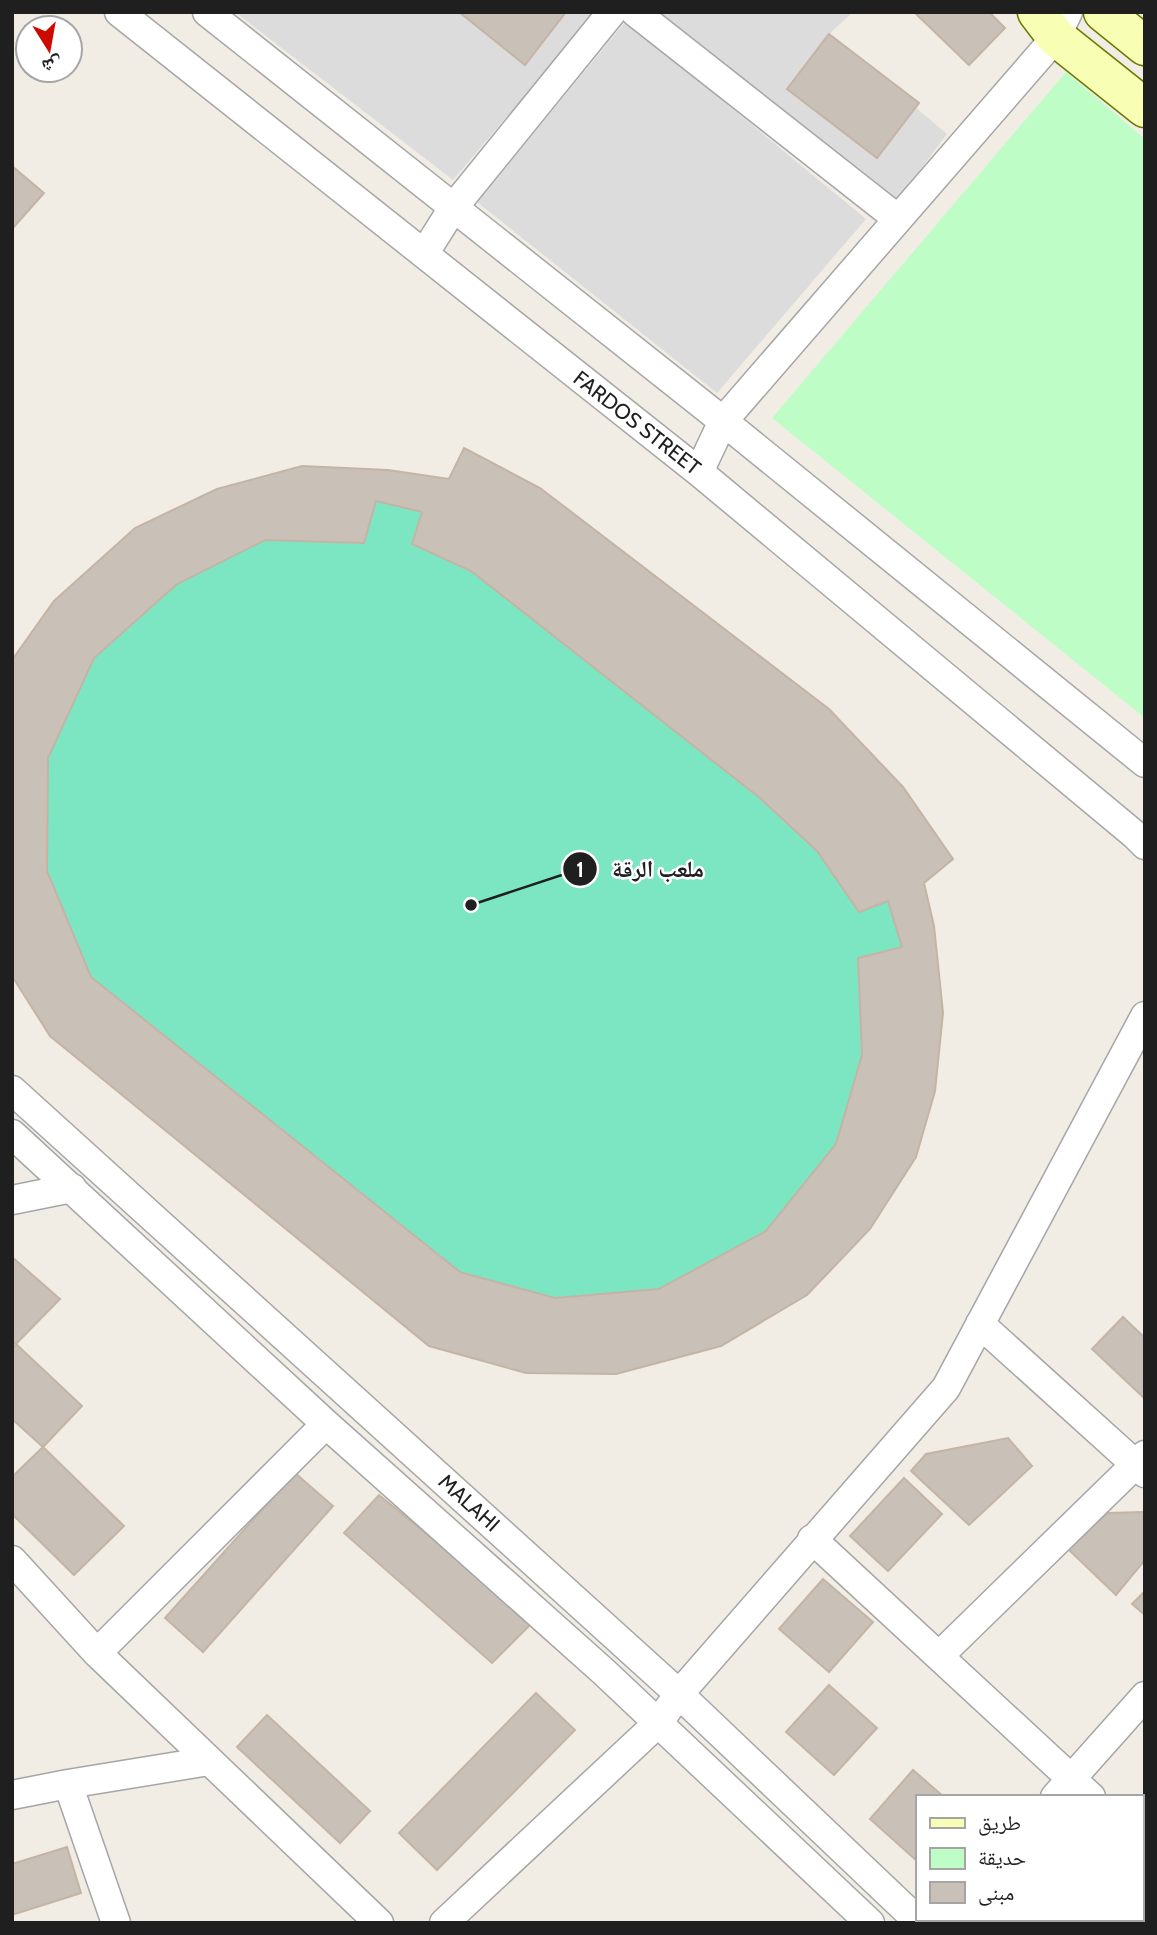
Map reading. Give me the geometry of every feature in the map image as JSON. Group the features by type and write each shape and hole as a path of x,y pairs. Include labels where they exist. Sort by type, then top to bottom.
{"main road":[{"path":"1103,12 1145,46"},
{"path":"1053,21 1145,108"}],"street":[{"name":"FARDOS STREET","path":"119,12 699,472 1145,845"},
{"path":"207,12 723,421 1145,763"},
{"path":"424,254 453,208 612,12"},
{"path":"635,12 898,219"},
{"path":"699,472 723,421 898,219 1053,21"},
{"path":"444,1923 657,1723 812,1539 946,1388 1145,1016"},
{"name":"MALAHI","path":"12,1090 679,1694 916,1919"},
{"name":"MALAHI","path":"12,1134 326,1424 604,1672 870,1923"},
{"path":"12,1199 72,1188"},
{"path":"939,1656 1142,1465 980,1324"},
{"path":"97,1653 326,1424"},
{"path":"812,1539 939,1656 1073,1791 1145,1696"},
{"path":"12,1560 97,1653 379,1923"},
{"path":"12,1796 209,1761"},
{"path":"68,1784 116,1923"}],"shaded area":[{"path":"235,12 596,12 453,180"},
{"path":"659,12 853,12 829,34 947,134 898,199"},
{"path":"626,21 866,219 717,393 477,202"}],"green space":[{"path":"1066,72 1145,139 1145,718 772,418"},
{"path":"464,448 540,488 903,787 953,859 924,883 934,926 943,1013 935,1091 916,1157 870,1229 807,1295 722,1346 616,1374 526,1373 429,1346 50,1036 12,660 54,601 135,528 217,489 302,466 388,470 448,479"}],"building":[{"path":"459,12 566,12 525,65"},
{"path":"914,12 989,12 1005,28 969,65"},
{"path":"829,34 919,103 877,158 787,89"},
{"path":"12,166 44,193 12,229"},
{"path":"464,448 540,488 829,709 903,787 953,859 924,883 934,926 943,1013 935,1091 916,1157 870,1229 807,1295 721,1346 616,1374 526,1373 429,1346 50,1036 12,976 12,660 54,601 135,528 217,489 302,466 388,470 449,479","holes":["376,501 422,512 412,544 471,571 760,798 817,851 859,912 888,901 902,947 858,958 862,1055 836,1144 766,1231 659,1289 555,1298 460,1272 91,977 47,871 48,758 94,658 177,584 265,540 364,543"]},
{"path":"12,1257 60,1299 16,1344 12,1341"},
{"path":"1123,1317 1145,1338 1145,1399 1092,1349"},
{"path":"16,1344 82,1406 43,1447 12,1419 12,1349"},
{"path":"1008,1438 1032,1466 969,1525 911,1471 926,1454"},
{"path":"43,1447 124,1526 74,1575 12,1514 12,1477"},
{"path":"295,1473 333,1506 203,1652 165,1618"},
{"path":"904,1478 942,1514 888,1571 850,1536"},
{"path":"379,1495 534,1621 492,1663 344,1533"},
{"path":"1143,1512 1145,1560 1116,1595 1068,1549 1107,1513"},
{"path":"823,1579 873,1622 829,1672 779,1629"},
{"path":"1145,1591 1145,1615 1132,1604"},
{"path":"829,1685 877,1728 834,1775 786,1732"},
{"path":"536,1693 575,1730 437,1870 399,1833"},
{"path":"267,1715 370,1811 340,1843 237,1747"},
{"path":"913,1770 942,1795 916,1795 916,1860 870,1819"},
{"path":"67,1847 81,1893 12,1915 12,1864"},
{"path":"982,1921 1046,1921 1044,1923"}],"place":[{"name":"ملعب الرقة","path":"471,905"}]}
